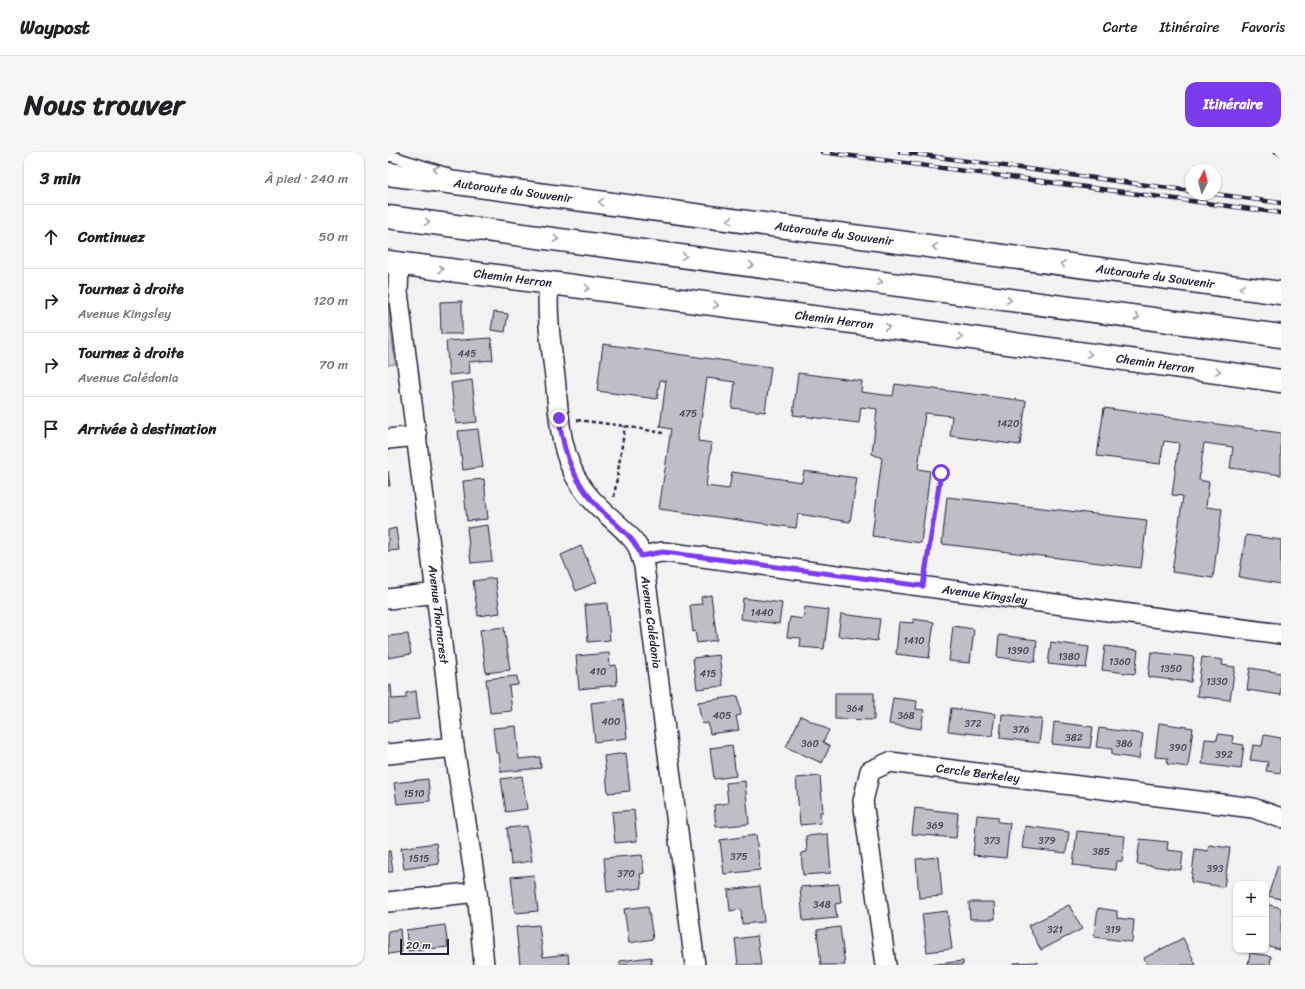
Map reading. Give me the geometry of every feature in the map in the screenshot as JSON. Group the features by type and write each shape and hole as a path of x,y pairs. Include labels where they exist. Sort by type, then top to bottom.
{"main road":[{"name":"Autoroute du Souvenir","path":"388,174 1281,293"},
{"path":"388,217 1281,336"},
{"name":"Chemin Herron","path":"394,262 937,333 1281,380"}],"street":[{"name":"Avenue Thorncrest","path":"394,262 417,436 454,747 477,892 484,965"},
{"name":"Avenue Calédonia","path":"549,282 548,312 563,446 573,473 591,499 634,541 644,566 695,965"},
{"path":"388,439 417,436"},
{"name":"Avenue Kingsley","path":"641,556 662,552 672,553 1281,634"},
{"path":"388,599 436,593"},
{"path":"388,754 454,747"},
{"name":"Cercle Berkeley","path":"886,965 863,801 870,771 890,762 1253,808 1281,818"},
{"path":"388,902 477,892"}],"lane":[{"path":"388,155 500,189"}],"path":[{"path":"559,418 625,426 663,433"},
{"path":"611,519 625,426"},
{"path":"923,586 941,473"}],"shaded area":[{"path":"388,302 395,364 388,365"}],"building":[{"path":"462,301 462,334 441,334 440,302"},
{"path":"494,312 508,314 505,332 491,330"},
{"path":"491,338 493,360 469,362 470,373 449,375 446,341"},
{"path":"603,344 771,367 765,412 732,408 735,382 707,378 698,441 712,443 706,486 729,489 732,472 802,482 804,471 857,478 850,522 798,514 796,528 659,509 671,429 660,427 666,381 660,380 657,399 597,391"},
{"path":"798,373 862,381 861,392 893,396 895,384 1026,401 1020,445 950,436 952,416 925,413 918,469 930,471 921,543 872,536 882,458 872,454 877,409 861,407 859,423 793,415"},
{"path":"472,380 477,422 456,424 451,383"},
{"path":"1104,408 1281,433 1281,475 1230,468 1233,447 1204,443 1199,480 1209,482 1206,507 1222,509 1213,578 1172,572 1183,496 1172,495 1179,443 1164,441 1160,464 1097,456"},
{"path":"478,429 483,467 463,470 458,431"},
{"path":"388,471 390,486 388,486"},
{"path":"484,479 488,519 467,521 463,481"},
{"path":"947,497 1147,520 1141,568 942,544"},
{"path":"488,525 492,561 471,563 467,528"},
{"path":"396,528 399,550 388,551 388,530"},
{"path":"1246,535 1281,540 1281,584 1239,577"},
{"path":"581,546 597,582 576,591 561,555"},
{"path":"495,578 500,613 478,616 473,581"},
{"path":"711,595 717,640 697,643 695,631 693,632 690,605 702,604 701,597"},
{"path":"743,598 782,603 779,624 741,619"},
{"path":"607,603 610,640 588,642 585,605"},
{"path":"805,607 829,610 824,649 800,647 801,638 787,637 790,617 803,619"},
{"path":"841,614 880,619 877,641 838,636"},
{"path":"913,619 934,622 929,658 896,654 899,622 913,623"},
{"path":"953,626 974,629 970,663 949,661"},
{"path":"504,627 510,670 486,673 480,630"},
{"path":"408,634 411,654 388,658 388,636"},
{"path":"999,635 1037,640 1035,662 997,657"},
{"path":"1051,642 1089,647 1086,668 1048,664"},
{"path":"1105,646 1138,650 1135,674 1102,670"},
{"path":"1151,652 1194,657 1191,682 1148,677"},
{"path":"609,653 610,666 616,665 617,685 579,689 576,656"},
{"path":"719,655 723,686 697,689 693,658"},
{"path":"1202,657 1223,660 1222,665 1235,667 1230,700 1197,696"},
{"path":"1250,668 1281,673 1281,695 1247,690"},
{"path":"517,676 518,685 509,686 512,711 490,713 486,679"},
{"path":"391,685 392,699 406,698 406,693 416,691 419,719 388,722 388,686"},
{"path":"835,693 874,693 874,720 835,719"},
{"path":"738,696 741,715 736,716 739,730 710,734 708,723 702,724 698,702"},
{"path":"893,698 917,701 916,709 924,710 921,729 889,724"},
{"path":"623,699 627,738 595,742 591,703"},
{"path":"951,708 995,714 992,736 948,731"},
{"path":"1002,714 1042,719 1039,743 1000,738"},
{"path":"801,716 829,730 823,742 830,746 822,763 786,747"},
{"path":"1054,722 1093,727 1090,748 1052,744"},
{"path":"1159,723 1193,728 1188,767 1167,764 1168,758 1155,757"},
{"path":"516,726 519,759 540,757 541,768 501,772 499,753 496,753 493,728"},
{"path":"1099,728 1143,734 1139,759 1112,755 1112,749 1096,747"},
{"path":"1218,734 1233,736 1232,743 1244,745 1241,769 1202,764 1205,739 1217,740"},
{"path":"1264,735 1281,738 1281,773 1266,771 1268,762 1250,760 1253,745 1262,746"},
{"path":"732,745 736,776 714,779 710,748"},
{"path":"626,753 630,791 608,793 604,756"},
{"path":"522,776 527,809 506,812 501,779"},
{"path":"820,776 823,812 820,812 821,823 800,825 796,778"},
{"path":"428,779 430,801 397,804 394,783"},
{"path":"745,781 749,824 716,827 714,805 728,803 726,783"},
{"path":"915,808 958,813 956,838 912,834"},
{"path":"634,810 637,841 615,843 612,812"},
{"path":"977,815 998,817 998,822 1010,823 1006,858 973,855"},
{"path":"527,826 532,861 511,864 507,828"},
{"path":"1025,826 1069,832 1066,853 1022,848"},
{"path":"1077,831 1125,836 1122,861 1117,861 1116,870 1073,865"},
{"path":"828,834 831,873 803,875 801,853 807,852 806,836"},
{"path":"756,835 760,870 724,874 720,840"},
{"path":"1140,839 1168,842 1167,850 1183,852 1181,870 1137,864"},
{"path":"436,843 439,864 404,869 401,848"},
{"path":"1209,845 1230,848 1224,887 1191,882 1195,849 1208,851"},
{"path":"388,851 390,851 393,872 388,872"},
{"path":"642,855 644,873 640,874 642,888 607,892 604,858"},
{"path":"939,857 942,896 919,898 916,859"},
{"path":"1278,865 1281,866 1281,899 1269,896"},
{"path":"534,875 538,911 515,913 511,877"},
{"path":"839,884 841,903 835,904 837,918 803,921 800,887"},
{"path":"760,886 764,922 742,924 741,909 730,911 728,890"},
{"path":"969,902 994,902 995,919 970,919"},
{"path":"1069,905 1082,929 1041,950 1028,926"},
{"path":"1269,905 1281,908 1281,941 1279,949 1269,946"},
{"path":"648,906 653,939 629,943 624,909"},
{"path":"1098,908 1117,911 1117,918 1134,920 1132,942 1094,937"},
{"path":"947,911 952,949 927,952 922,914"},
{"path":"445,925 448,947 408,951 406,930"},
{"path":"539,925 543,957 568,954 569,965 520,965 516,927"},
{"path":"840,927 845,965 821,965 817,930"},
{"path":"400,929 402,952 388,954 388,931"},
{"path":"757,936 761,965 738,965 735,939"},
{"path":"1183,938 1196,965 1147,965 1144,958"},
{"path":"1250,953 1271,956 1270,965 1248,965"},
{"path":"651,957 652,965 620,965 620,961"},
{"path":"963,961 963,965 929,965"},
{"path":"1037,962 1037,965 1014,965 1014,963"}],"railway":[{"path":"822,152 1281,213"},
{"path":"900,152 1185,190"},
{"path":"1276,152 1281,153"},
{"path":"1221,195 1281,203"}],"route":[{"path":"559,418 563,446 567,459 581,487 603,512 629,535 638,547 641,556 662,552 672,553 923,586 941,473"}]}
